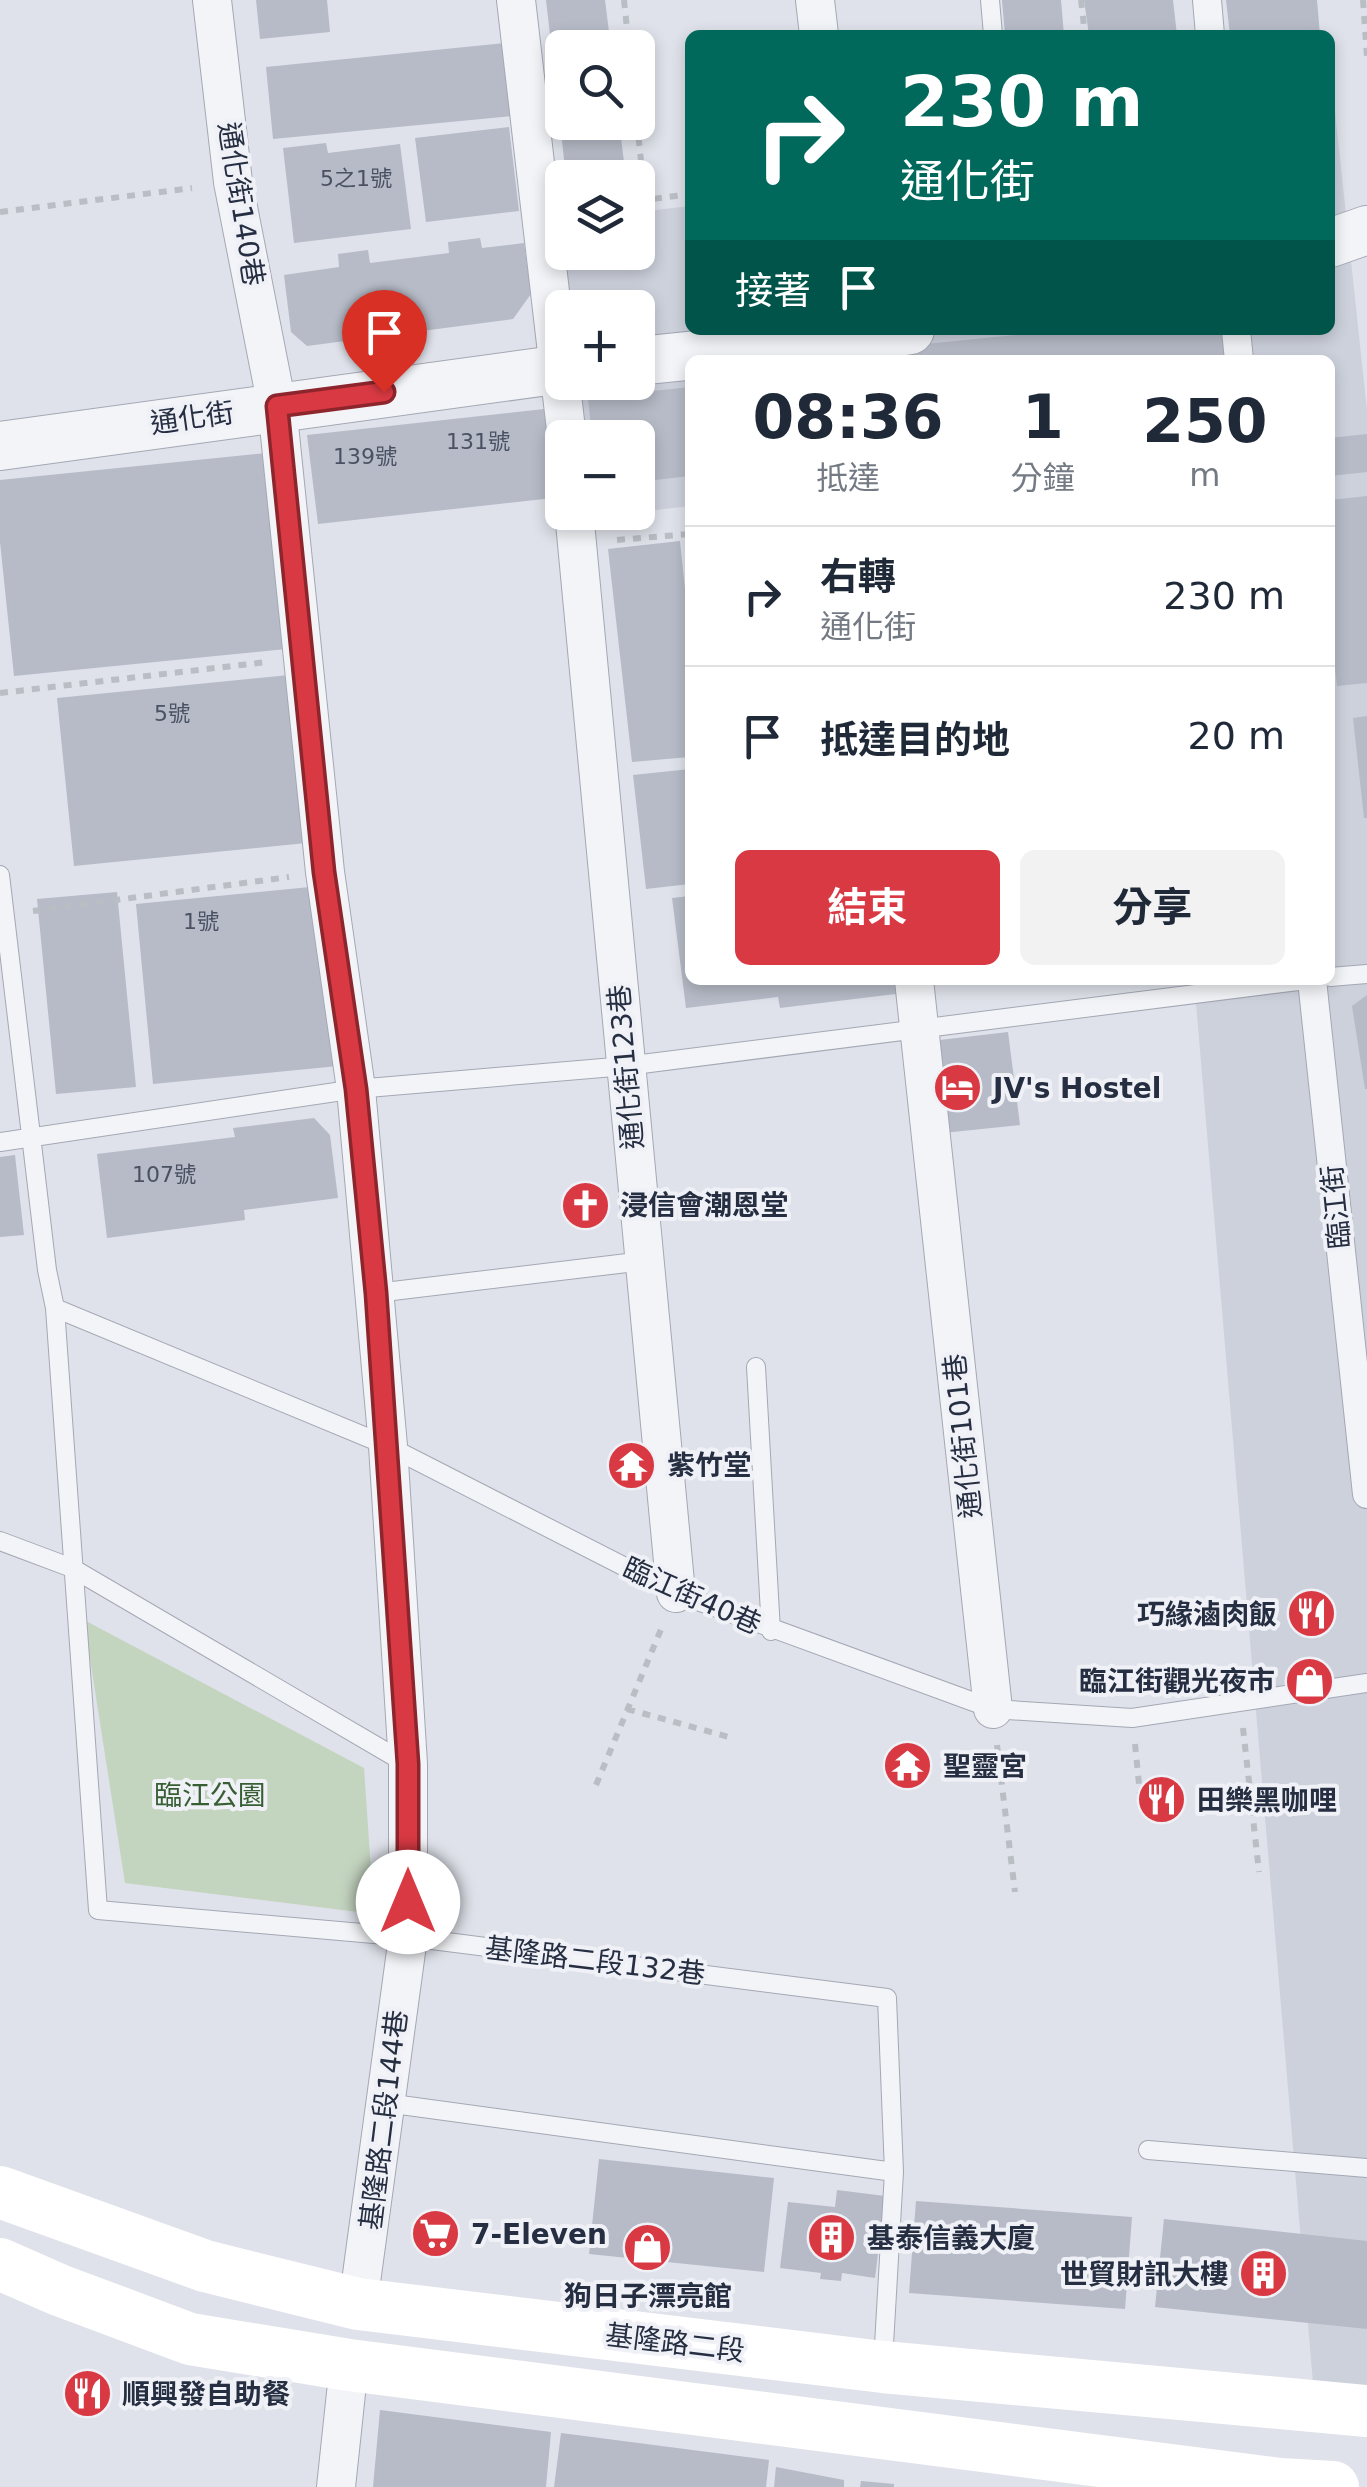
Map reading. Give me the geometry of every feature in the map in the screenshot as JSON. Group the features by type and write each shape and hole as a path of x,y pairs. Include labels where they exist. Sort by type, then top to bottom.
{"main road":[{"name":"基隆路二段","path":"0,2192 204,2266 358,2304 883,2367 1367,2411"},
{"path":"0,2264 190,2338 349,2366 1281,2485 1333,2487"}],"street":[{"name":"通化街140巷","path":"212,0 234,182 277,406 324,872 356,1089"},
{"path":"516,0 550,290"},
{"path":"815,0 818,30"},
{"path":"1206,0 1209,30"},
{"path":"1335,240 1367,230"},
{"path":"712,355 860,343 891,335"},
{"path":"655,360 685,357"},
{"name":"通化街","path":"0,446 545,371"},
{"name":"通化街123巷","path":"576,530 676,1593"},
{"name":"通化街101巷","path":"914,985 993,1709"},
{"name":"臨江街","path":"1310,985 1367,1494"},
{"name":"基隆路二段144巷","path":"356,1089 388,1446 408,1764 408,1937 358,2304"},
{"path":"336,2487 349,2366"}],"lane":[{"path":"990,0 993,30"},
{"path":"0,875 55,1308 72,1568"},
{"path":"1335,977 1367,974"},
{"path":"0,1142 356,1089 626,1066 918,1026 1266,985"},
{"path":"376,1293 644,1261"},
{"name":"臨江街40巷","path":"55,1308 388,1446 676,1593 993,1709 1132,1718 1367,1684"},
{"path":"756,1367 771,1630"},
{"path":"0,1542 72,1568 408,1764"},
{"name":"基隆路二段132巷","path":"72,1568 98,1910 408,1937 887,1998 894,2172 883,2367"},
{"path":"386,2103 894,2172"},
{"path":"1148,2150 1367,2168"}],"path":[{"path":"624,0 627,30"},
{"path":"1081,0 1085,30"},
{"path":"1363,0 1367,58"},
{"path":"0,212 234,182"},
{"path":"655,198 685,195"},
{"path":"614,530 685,534"},
{"path":"0,692 302,658"},
{"path":"6,915 324,872"},
{"path":"596,1785 676,1593"},
{"path":"1240,1702 1258,1872"},
{"path":"993,1709 1015,1892"},
{"path":"628,1710 729,1737"},
{"path":"1132,1718 1141,1804"}],"shaded area":[{"name":"臨江街觀光夜市","path":"1335,112 1367,410 1367,2388 1313,2383 1194,985 1335,985 1335,355 685,355 685,507 655,510 655,420 579,420 576,400 655,400 655,290 563,290 561,270 655,270 655,210 685,207 685,335 1335,335"}],"green space":[{"name":"臨江公園","path":"84,1620 364,1768 374,1914 125,1883"}],"building":[{"path":"256,0 327,0 330,32 260,39"},
{"path":"546,0 605,0 609,30 549,30"},
{"path":"1002,0 1061,0 1064,30 1005,30"},
{"path":"1084,0 1173,0 1176,30 1088,30"},
{"path":"1226,0 1317,0 1320,30 1229,30"},
{"path":"505,43 512,116 273,139 266,67"},
{"path":"509,127 519,211 426,222 415,138"},
{"path":"562,140 621,140 624,160 564,160"},
{"path":"326,143 328,153 400,144 411,229 294,243 283,148"},
{"path":"480,238 482,248 524,243 531,294 513,319 307,346 291,332 284,275 339,267 338,254 368,250 370,263 449,253 448,242"},
{"path":"1016,335 1226,335 1228,355 906,355 905,346"},
{"path":"685,388 685,477 655,480 655,420 590,420 588,400 655,400 655,391"},
{"path":"553,408 554,420 545,420 545,499 318,524 307,435"},
{"path":"1367,434 1367,472 1335,475 1335,437"},
{"path":"266,453 286,649 14,676 0,542 0,480"},
{"path":"1367,496 1367,683 1337,686 1335,669 1335,499"},
{"path":"680,541 685,589 685,757 632,762 608,549"},
{"path":"289,675 306,843 74,866 57,698"},
{"path":"1367,716 1367,818 1364,818 1353,718"},
{"path":"685,770 685,885 646,889 633,775"},
{"path":"320,886 338,1066 153,1084 136,904"},
{"path":"117,892 136,1087 56,1094 37,899"},
{"path":"685,897 685,985 903,985 904,993 780,1008 778,997 686,1008 672,898"},
{"path":"1367,995 1367,1089 1365,1089 1352,1006"},
{"path":"1008,1032 1020,1125 943,1133 931,1041"},
{"path":"314,1118 330,1135 338,1198 244,1210 245,1220 107,1238 97,1154 235,1137 233,1128"},
{"path":"15,1155 24,1235 0,1237 0,1157"},
{"path":"599,2159 774,2178 764,2272 589,2254"},
{"name":"基泰信義大廈","path":"837,2190 885,2196 875,2278 842,2273 841,2281 820,2279 821,2273 780,2268 788,2202 835,2207"},
{"path":"916,2201 1132,2217 1125,2309 909,2293"},
{"name":"世貿財訊大樓","path":"1164,2219 1367,2241 1367,2329 1155,2307"},
{"path":"380,2410 551,2432 546,2487 373,2487"},
{"path":"561,2433 769,2460 766,2487 554,2487"},
{"path":"776,2467 844,2480 844,2487 774,2487"},
{"path":"861,2481 894,2484 894,2487 860,2487"}],"place":[{"name":"JV's Hostel","path":"958,1088"},
{"name":"浸信會潮恩堂","path":"585,1205"},
{"name":"紫竹堂","path":"632,1465"},
{"name":"巧緣滷肉飯","path":"1312,1614"},
{"name":"臨江街觀光夜市","path":"1310,1681"},
{"name":"聖靈宮","path":"908,1766"},
{"name":"田樂黑咖哩","path":"1162,1800"},
{"name":"7-Eleven","path":"436,2234"},
{"name":"基泰信義大廈","path":"832,2238"},
{"name":"狗日子漂亮館","path":"648,2248"},
{"name":"世貿財訊大樓","path":"1263,2274"},
{"name":"順興發自助餐","path":"87,2394"}],"route":[{"path":"384,392 277,406 324,872 356,1089 376,1293 408,1764 408,1902"}]}
